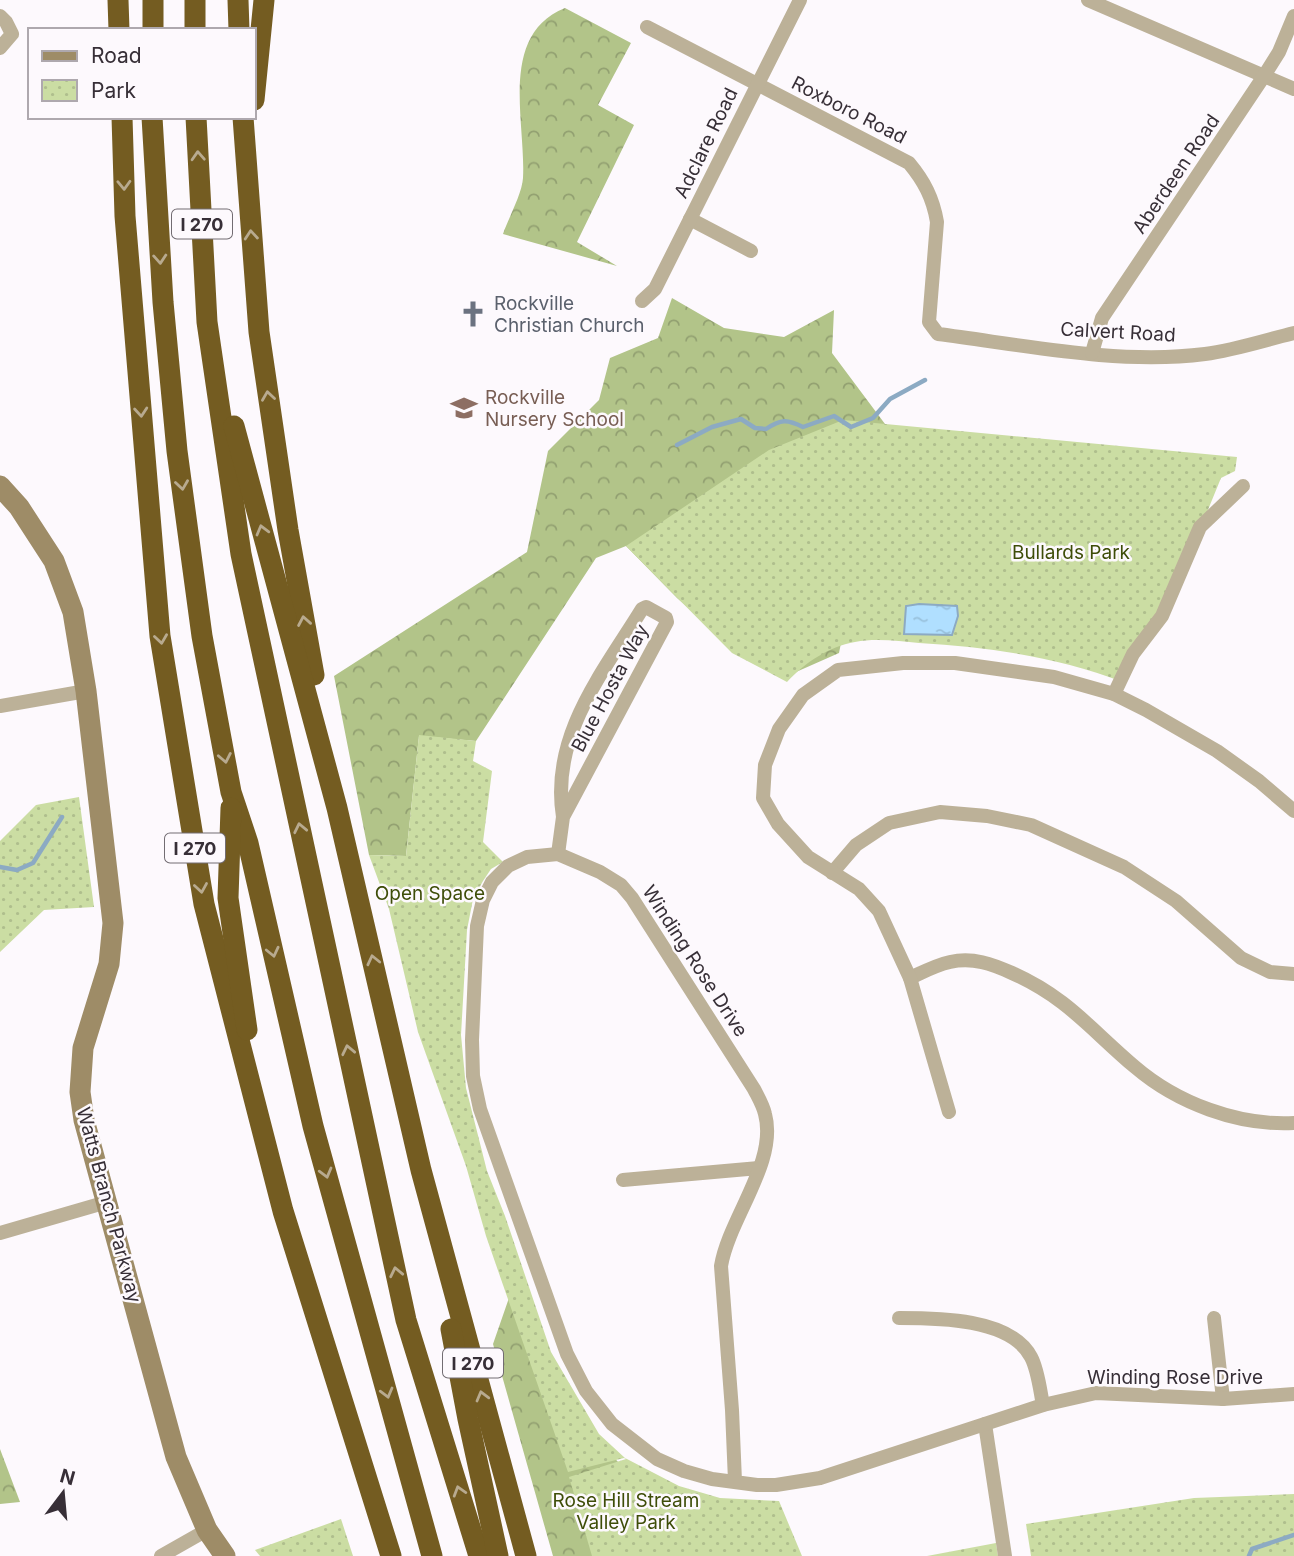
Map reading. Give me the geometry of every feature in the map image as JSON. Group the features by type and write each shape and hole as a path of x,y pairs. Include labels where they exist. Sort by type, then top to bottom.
{"highway":[{"path":"118,0 119,28"},
{"path":"153,0 153,28"},
{"path":"195,0 195,28"},
{"path":"237,0 239,28"},
{"path":"256,80 264,0"},
{"name":"I 270","path":"122,119 125,216 160,636 204,904 282,1212 391,1556"},
{"name":"I 270","path":"152,119 163,302 177,451 202,636 231,792 248,843 313,1126 432,1556"},
{"name":"I 270","path":"196,119 207,322 241,554 406,1321 479,1556"},
{"name":"I 270","path":"243,119 259,332 288,530 337,808 421,1170 526,1556"},
{"path":"246,174 252,119"},
{"path":"207,322 337,808"},
{"path":"231,792 229,898 263,1142"},
{"path":"421,1170 467,1419 498,1556"}],"street":[{"name":"Adclare Road","path":"642,301 655,289 800,0"},
{"path":"1088,0 1294,89"},
{"path":"0,16 12,34 0,48"},
{"name":"Aberdeen Road","path":"1092,353 1102,318 1264,76 1279,52 1294,16"},
{"name":"Roxboro Road","path":"646,27 909,163 924,181 937,222 929,322 938,334"},
{"path":"690,219 751,251"},
{"name":"Calvert Road","path":"938,334 1151,358 1207,354 1294,332"},
{"name":"Watts Branch Parkway","path":"0,486 19,507 54,561 73,612 86,691 113,923 109,964 83,1048 80,1092 83,1119 176,1457 207,1530 225,1556"},
{"path":"1114,694 1133,654 1162,616 1200,527 1243,486"},
{"name":"Blue Hosta Way","path":"558,854 563,817 559,796 560,778 569,736 587,698 642,609 646,607 666,618 664,631 563,817"},
{"path":"949,1112 910,978 879,911 859,889 808,857 778,824 763,798 765,765 779,729 803,695 838,670 903,663 955,663 1054,677 1114,694 1217,751 1259,781 1294,811"},
{"path":"0,706 86,691"},
{"path":"832,873 856,845 889,823 940,812 987,816 1031,825 1124,867 1176,901 1241,958 1270,972 1294,974"},
{"name":"Winding Rose Drive","path":"735,1481 720,1266 724,1247 759,1168 766,1145 765,1115 754,1088 621,885 600,872 558,854 527,858 508,866 492,882 477,926 472,1040 473,1076 480,1109 567,1354 586,1391 612,1424 657,1459 712,1479 776,1485 820,1478 1043,1405 1096,1393 1223,1399 1294,1394"},
{"path":"910,978 951,962 975,960 994,965 1034,983 1070,1007 1136,1068 1172,1093 1214,1111 1255,1120 1294,1123"},
{"path":"624,1180 759,1168"},
{"path":"0,1233 107,1202"},
{"path":"900,1318 949,1318 993,1329 1014,1339 1031,1356 1043,1405"},
{"path":"1214,1318 1223,1399"},
{"path":"985,1424 1005,1556"},
{"path":"160,1556 207,1530"}],"green space":[{"path":"565,8 631,43 598,105 634,125 577,242 617,266 503,234 518,199 523,178 520,82 523,59 531,38 544,21"},
{"path":"672,298 724,328 784,337 834,310 832,353 885,424 839,653 787,676 726,641 677,598 626,546 596,558 476,741 419,736 406,856 369,855 334,676 527,552 548,451 599,400 610,358 658,338"},
{"name":"Bullards Park","path":"843,420 1237,457 1235,471 1221,478 1167,610 1123,682 1073,666 1023,655 972,647 879,640 845,644 827,652 802,668 787,682 732,653 626,546 769,450"},
{"name":"Open Space","path":"419,735 476,741 473,761 492,771 483,842 503,862 491,869 473,899 467,930 461,1035 466,1088 487,1171 551,1352 599,1434 625,1458 679,1486 720,1498 779,1501 802,1556 592,1556 569,1477 626,1459 568,1472 486,1236 466,1166 418,1032 389,909 369,855 406,856"},
{"path":"79,797 94,907 44,910 0,952 0,841 36,805"},
{"path":"518,1272 572,1410 626,1471 607,1556 553,1556 493,1344"},
{"path":"0,1449 20,1502 0,1504"},
{"path":"1294,1494 1294,1556 1031,1556 1026,1524 1194,1498"},
{"path":"341,1519 353,1556 260,1556 255,1550"},
{"path":"996,1543 998,1556 927,1556"}],"water":[{"path":"906,606 957,606 958,616 952,635 904,634"}],"waterway":[{"path":"677,445 712,427 741,419 755,428 766,429 784,421 803,427 834,416 851,427 873,418 890,399 925,380"},
{"path":"0,867 17,870 33,863 62,817"},
{"path":"1249,1556 1252,1549 1294,1535"}],"place":[{"name":"Rockville Christian Church","path":"473,314"},
{"name":"Rockville Nursery School","path":"464,408"}],"park label":[{"name":"Rose Hill Stream Valley Park","path":"626,1511"}]}
